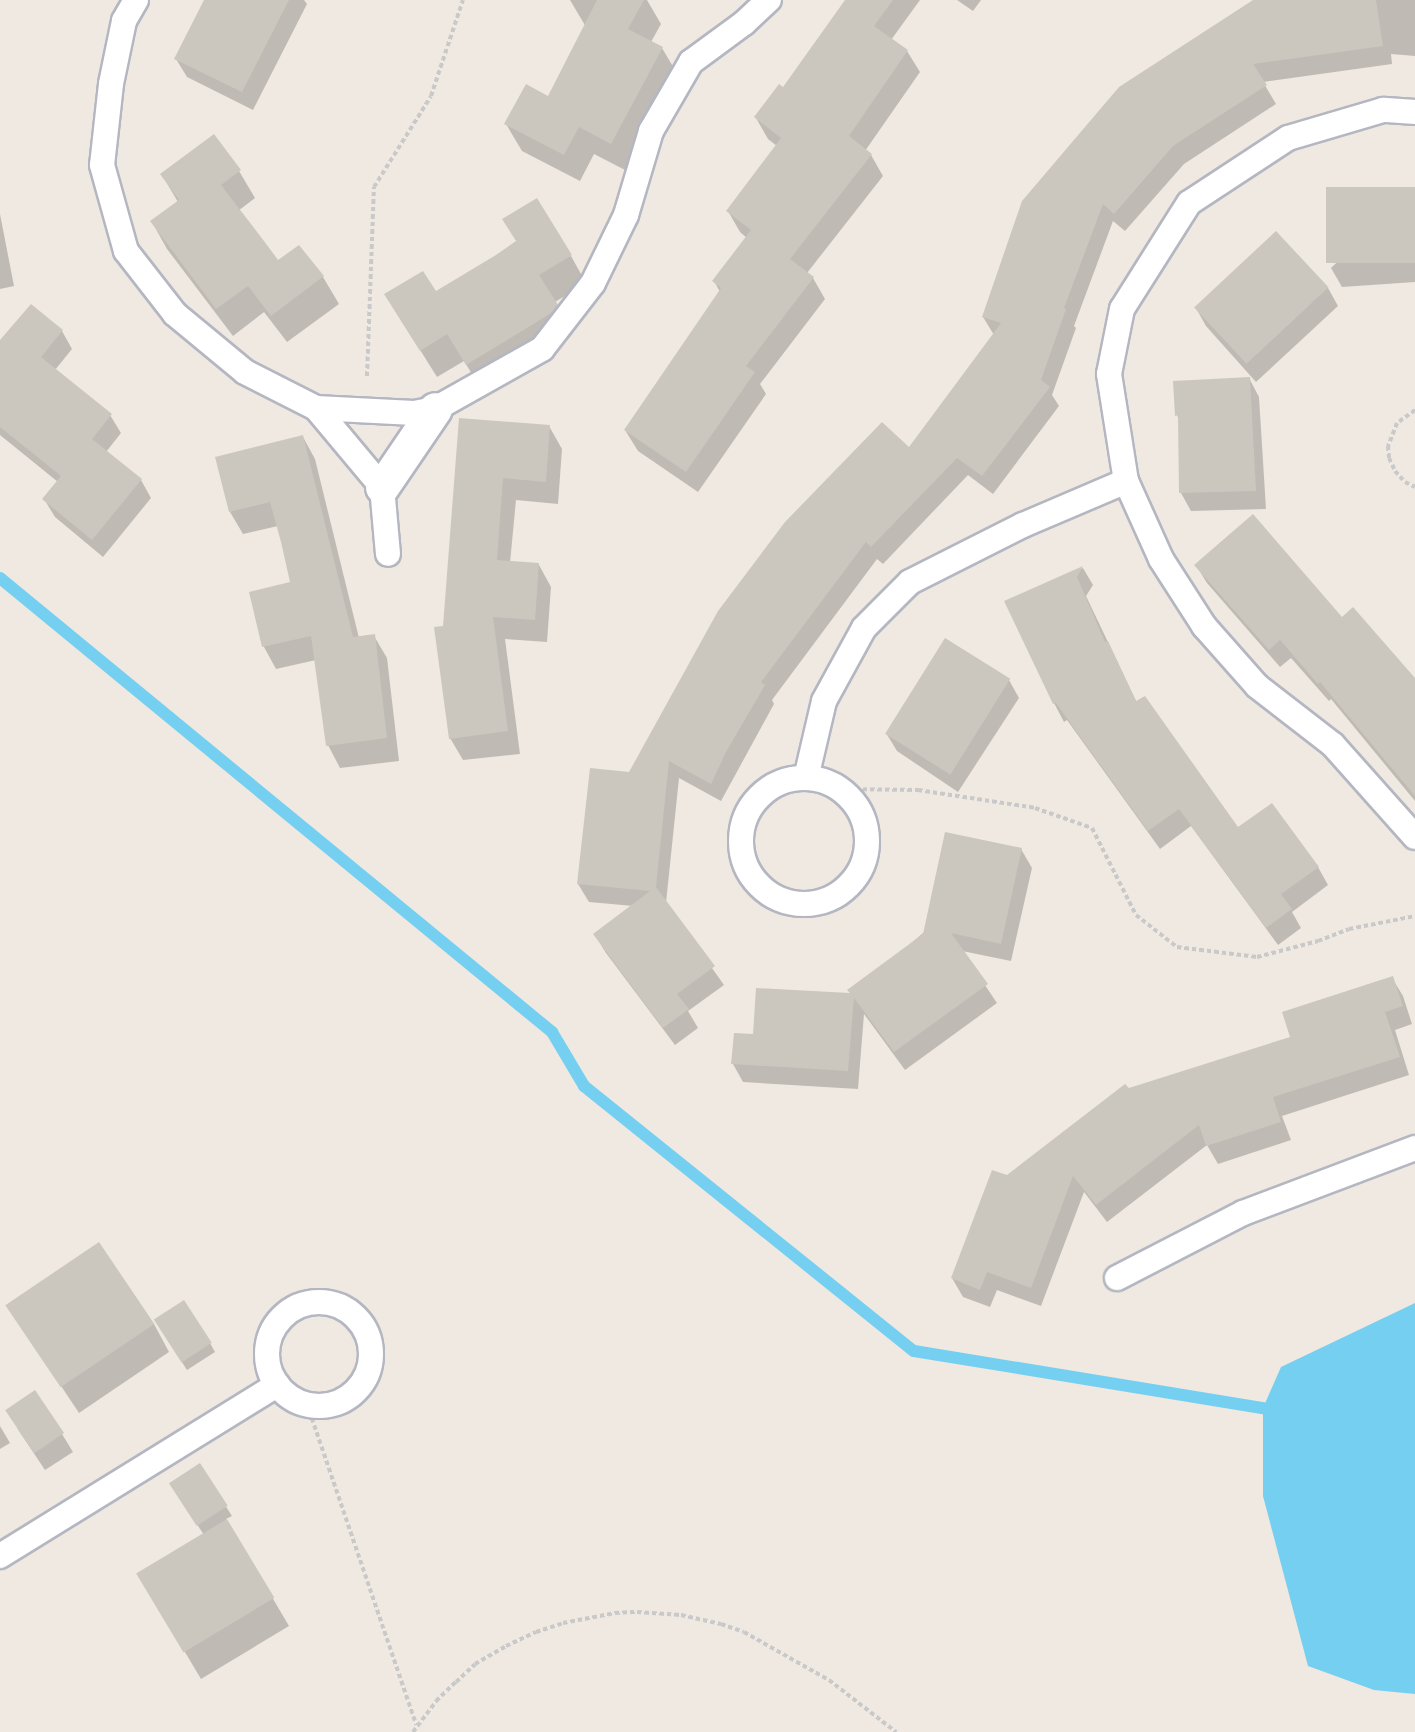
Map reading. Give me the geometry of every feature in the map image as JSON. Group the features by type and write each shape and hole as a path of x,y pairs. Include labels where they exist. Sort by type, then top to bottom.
{"street":[{"path":"382,487 435,409"}],"lane":[{"path":"136,0 124,21 113,74 102,165 126,251 175,314 245,372 316,408 414,413 435,409 542,349 593,283 626,215 651,132 691,62 744,23 770,0"},
{"path":"1415,112 1383,110 1288,138 1189,203 1122,309 1109,374 1126,481 1161,559 1204,626 1257,686 1333,745 1415,837"},
{"path":"316,408 382,487 388,554"},
{"path":"806,778 824,701 864,628 910,582 1023,525 1126,481"},
{"path":"806,778 824,781 840,789 854,803 863,819 868,838 866,857 859,875 846,889 830,899 811,904 792,904 774,898 759,886 747,871 741,852 740,833 745,815 756,799 771,787 788,780 806,778"},
{"path":"1117,1278 1243,1213 1415,1148"},
{"path":"312,1302 330,1303 345,1308 358,1319 367,1332 371,1349 370,1365 364,1380 353,1393 323,1406 307,1404 291,1397 277,1385 269,1369 267,1351 271,1334 280,1319 295,1308 312,1302"},
{"path":"0,1556 277,1385"}],"path":[{"path":"366,412 374,187 431,96 463,0"},
{"path":"1415,410 1397,423 1388,446 1389,458 1395,471 1405,482 1415,487"},
{"path":"840,789 918,790 1035,808 1092,828 1136,915 1178,947 1257,957 1318,941 1349,929 1415,916"},
{"path":"307,1404 417,1726"},
{"path":"413,1732 436,1701 476,1664 536,1632 615,1612 660,1612 721,1624 744,1632 829,1680 896,1732"}],"water":[{"path":"1415,1303 1415,1694 1374,1690 1308,1666 1263,1496 1263,1408 1281,1367"}],"building":[{"path":"204,0 289,0 242,92 174,59"},
{"path":"597,0 644,0 628,29 663,47 611,144 579,127 564,155 504,124 526,84 548,96"},
{"path":"845,0 893,0 874,26 908,50 849,136 872,154 790,259 814,277 746,366 755,372 686,472 624,430 721,288 712,281 751,230 726,211 781,138 754,117 779,84 783,87"},
{"path":"1253,0 1376,0 1383,46 1253,64 1267,85 1173,146 1114,214 1103,204 1064,308 1066,309 1041,380 1050,387 982,476 957,458 871,547 866,542 761,682 765,685 726,752 711,784 669,761 656,887 715,966 677,994 689,1009 663,1028 593,934 650,891 577,884 590,768 629,772 718,611 785,522 882,422 909,447 1001,323 982,317 1022,201 1119,87"},
{"path":"214,134 241,170 221,185 278,260 299,245 324,276 271,316 248,286 216,309 150,221 179,200 160,174"},
{"path":"1326,187 1415,187 1415,263 1326,263"},
{"path":"537,198 572,255 539,275 558,305 553,312 466,365 447,334 420,351 384,294 423,271 436,291 496,255 516,241 502,219"},
{"path":"1276,231 1329,287 1247,364 1194,307"},
{"path":"31,304 63,330 41,357 112,414 92,439 142,479 92,540 42,499 61,476 0,427 0,340"},
{"path":"1250,377 1256,491 1179,493 1178,415 1175,416 1173,381"},
{"path":"459,418 550,425 546,482 503,478 497,560 539,563 535,620 493,617 508,731 449,739 434,627 443,626"},
{"path":"303,435 353,637 375,634 387,738 326,746 311,636 262,647 249,592 290,582 281,542 270,502 229,512 215,457"},
{"path":"1253,514 1342,617 1353,607 1415,678 1415,796 1320,682 1318,684 1280,640 1269,650 1194,565"},
{"path":"1083,566 1077,577 1105,642 1108,641 1136,701 1145,696 1238,827 1272,803 1319,867 1281,894 1292,909 1266,928 1179,809 1148,831 1056,703 1053,704 1004,601"},
{"path":"945,638 1010,679 950,775 885,734"},
{"path":"945,832 1022,848 1001,944 951,933 988,984 894,1052 854,998 848,1071 731,1064 734,1033 753,1034 756,988 850,993 847,990 923,934"},
{"path":"1393,976 1403,1006 1385,1012 1400,1057 1273,1097 1281,1122 1206,1146 1199,1125 1096,1205 1073,1176 1031,1288 987,1272 980,1290 951,1278 992,1170 1007,1175 1125,1084 1129,1088 1290,1037 1282,1012"},
{"path":"99,1242 154,1324 61,1387 5,1305"},
{"path":"184,1300 212,1343 182,1362 154,1320"},
{"path":"35,1390 64,1433 34,1453 5,1410"},
{"path":"200,1463 228,1506 197,1526 169,1483"},
{"path":"227,1519 274,1598 184,1652 136,1574"}],"waterway":[{"path":"0,578 552,1032 584,1086 914,1351 1263,1408"}]}
